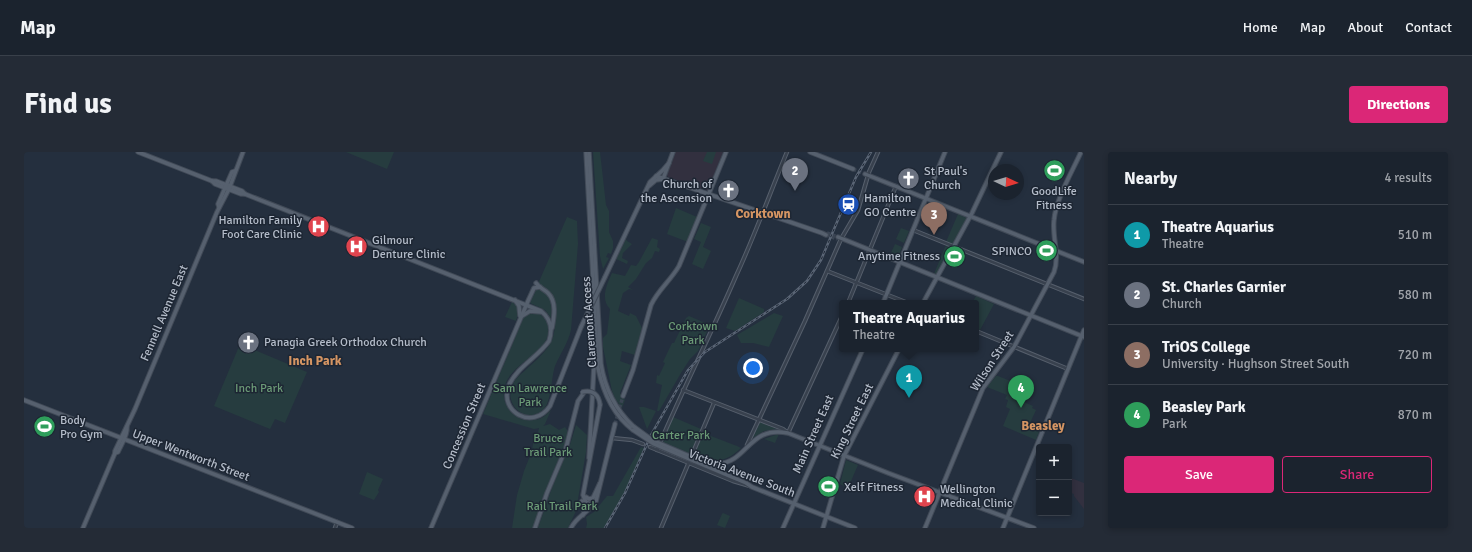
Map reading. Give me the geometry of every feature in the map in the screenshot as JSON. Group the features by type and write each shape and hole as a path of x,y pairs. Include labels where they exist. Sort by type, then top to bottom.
{"main road":[{"path":"138,152 212,181 216,180 241,194 245,194 526,304 542,312 549,320 552,331"},
{"name":"Fennell Avenue East","path":"83,528 115,453 118,452 122,438 127,430 219,207 221,206 232,172 235,171 242,152"},
{"name":"Claremont Access","path":"586,152 598,368 607,398 616,412 633,428 652,440 752,487"},
{"name":"Claremont Access","path":"589,152 601,364 605,383 612,399 633,428"},
{"path":"663,179 673,152"},
{"path":"623,396 633,370 651,305 655,297 671,279 679,266 726,152"},
{"path":"810,152 853,169"},
{"path":"884,300 945,152"},
{"path":"926,300 971,216 1001,152"},
{"name":"Wilson Street","path":"925,528 983,388 1014,347 1055,269 1053,224 1055,210 1081,152"},
{"path":"536,283 549,293 553,302 554,315 551,336 546,346 512,380 509,385 507,395 508,402 516,413 525,418 542,415 547,411 552,402 581,326 651,180 669,163"},
{"path":"866,175 1084,262"},
{"path":"656,176 826,234"},
{"path":"648,187 656,180 663,179"},
{"path":"838,238 1083,336"},
{"name":"Concession Street","path":"431,528 526,304 534,288 540,287"},
{"path":"512,299 519,306 520,318"},
{"path":"520,318 528,312 542,312"},
{"path":"589,458 592,420 595,316"},
{"path":"1003,528 1083,336 1084,330"},
{"name":"Main Street East","path":"783,528 862,352"},
{"name":"King Street East","path":"823,528 844,456 897,352"},
{"path":"535,528 547,493 566,448 575,411 582,393 592,394 597,398 599,405 583,495 588,504 593,505"},
{"name":"Upper Wentworth Street","path":"24,400 352,528"},
{"path":"571,528 575,521 593,505 597,497 615,424"},
{"name":"Claremont Access","path":"694,460 719,464 730,460 742,452 763,434 774,431 788,433 844,456 1034,528"},
{"path":"586,497 589,499 593,498 600,482"},
{"path":"584,487 586,497 593,505"},
{"path":"583,515 586,507 581,494 584,487"},
{"name":"Victoria Avenue South","path":"752,487 855,528"}],"street":[{"path":"657,450 683,390 734,281 787,152"},
{"path":"742,452 753,435 827,271 838,238 858,210 866,175 878,152"},
{"path":"849,300 896,186"},
{"path":"913,230 1084,299"},
{"path":"827,271 900,300"},
{"path":"683,390 783,429 788,433 839,323"},
{"path":"979,332 1068,369"},
{"path":"661,528 714,403"},
{"path":"612,438 632,440 643,444"},
{"name":"Victoria Avenue South","path":"650,447 733,481 752,487"},
{"path":"335,528 337,522"}],"shaded area":[{"path":"673,152 723,152 708,190 668,177 667,175 675,154"},
{"path":"1072,478 1084,483 1084,509 1074,496 1072,493"}],"green space":[{"path":"346,152 394,152 387,169"},
{"path":"593,152 600,152 606,205 609,211 609,232 613,241 611,254 608,253 606,257 609,258 603,269 600,256"},
{"path":"707,152 716,152 712,164 703,161"},
{"path":"676,208 697,217 688,242 667,234"},
{"path":"958,214 967,218 952,245 946,242"},
{"name":"Sam Lawrence Park","path":"567,217 577,221 578,244 571,330 555,366 550,395 546,406 543,410 536,414 528,415 521,413 516,408 512,402 510,394 512,386 517,378 546,350 553,337 556,311 554,300 551,293 538,284"},
{"path":"701,223 711,227 703,247 711,251 703,269 692,264 701,242 694,239"},
{"path":"901,228 909,231 904,243 896,239"},
{"path":"652,238 658,240 657,247 660,249 659,252 655,251 652,258 646,263 636,279 628,287 633,290 629,289 623,293 618,311 629,316 630,313 636,316 642,328 635,355 622,351 620,361 631,365 620,393 625,400 622,408 615,399 612,391 603,347 603,338 607,334 610,309 605,301 605,291 612,273 625,276 631,265 636,266 639,262"},
{"path":"626,239 632,244 623,253 622,258 628,261 627,264 616,259"},
{"path":"895,244 902,247 899,256 896,257 890,255"},
{"path":"947,246 951,248 937,274 934,274 945,247"},
{"path":"537,288 542,289 548,295 553,317 551,318 545,310 530,303"},
{"path":"976,296 994,304 980,330 979,300 974,300"},
{"path":"739,298 764,309 764,312 735,331 726,328"},
{"path":"512,302 517,305 519,310 516,321 505,317"},
{"name":"Bruce Trail Park","path":"534,312 541,315 546,320 549,327 548,335 540,349 512,373 504,389 505,403 513,414 525,420 539,419 551,410 543,426 550,424 559,430 565,427 567,434 566,442 543,497 533,528 512,528 517,495 532,451 534,436 538,432 539,428 534,429 483,414 525,314"},
{"path":"774,313 783,316 769,347 753,343 741,343 737,335"},
{"name":"Corktown Park","path":"689,316 710,325 698,351 690,359 659,411 657,411 662,385 656,383 657,375 659,376 665,363 663,362 672,343 674,343 686,318"},
{"name":"Inch Park","path":"240,344 307,372 285,423 275,419 270,429 214,406"},
{"path":"996,376 1023,386 1017,399 1033,406 1032,408 1036,410 1030,423 1033,426 1035,425 1041,427 1036,440 1003,426 1010,409 1006,407 1008,400 1005,399 1007,395 987,387"},
{"path":"639,407 656,411 647,429"},
{"name":"Carter Park","path":"673,417 701,429 691,454 663,442"},
{"path":"760,422 777,429 764,431 753,438"},
{"name":"Rail Trail Park","path":"576,425 587,435 586,452 576,511 568,528 538,528 553,485 570,445"},
{"path":"703,433 741,448 729,457 719,460 707,459 694,454"},
{"path":"778,434 775,443 764,439"},
{"name":"Rail Trail Park","path":"641,447 644,448 626,489 604,528 586,528 586,517 594,512 607,496 613,496"},
{"path":"846,460 858,465 848,488 840,484"},
{"path":"367,472 383,479 378,490 379,492 374,500 359,494"},
{"path":"723,513 730,516 725,528 717,525"}],"tunnel":[{"path":"853,169 865,174"},
{"path":"827,233 838,237"},
{"path":"826,235 837,239"},
{"path":"615,424 623,396"},
{"path":"643,444 650,447"}],"railway":[{"path":"605,528 625,493 651,435 688,370 705,352 787,299 807,281 821,260 856,177 871,152"}],"place":[{"name":"GoodLife Fitness","path":"1054,170"},
{"name":"St Paul's Church","path":"909,178"},
{"name":"Church of the Ascension","path":"728,191"},
{"name":"St. Charles Garnier","path":"795,191"},
{"name":"Hamilton GO Centre","path":"848,205"},
{"name":"Hamilton Family Foot Care Clinic","path":"318,227"},
{"name":"TriOS College","path":"934,235"},
{"name":"Gilmour Denture Clinic","path":"357,247"},
{"name":"SPINCO","path":"1047,251"},
{"name":"Anytime Fitness","path":"955,256"},
{"name":"Panagia Greek Orthodox Church","path":"249,342"},
{"name":"Theatre Aquarius","path":"909,398"},
{"name":"Beasley Park","path":"1021,408"},
{"name":"Body Pro Gym","path":"45,427"},
{"name":"Xelf Fitness","path":"829,487"},
{"name":"Wellington Medical Clinic","path":"924,496"}],"district":[{"name":"Corktown","path":"763,213"},
{"name":"Inch Park","path":"315,360"},
{"name":"Beasley","path":"1043,425"}]}
